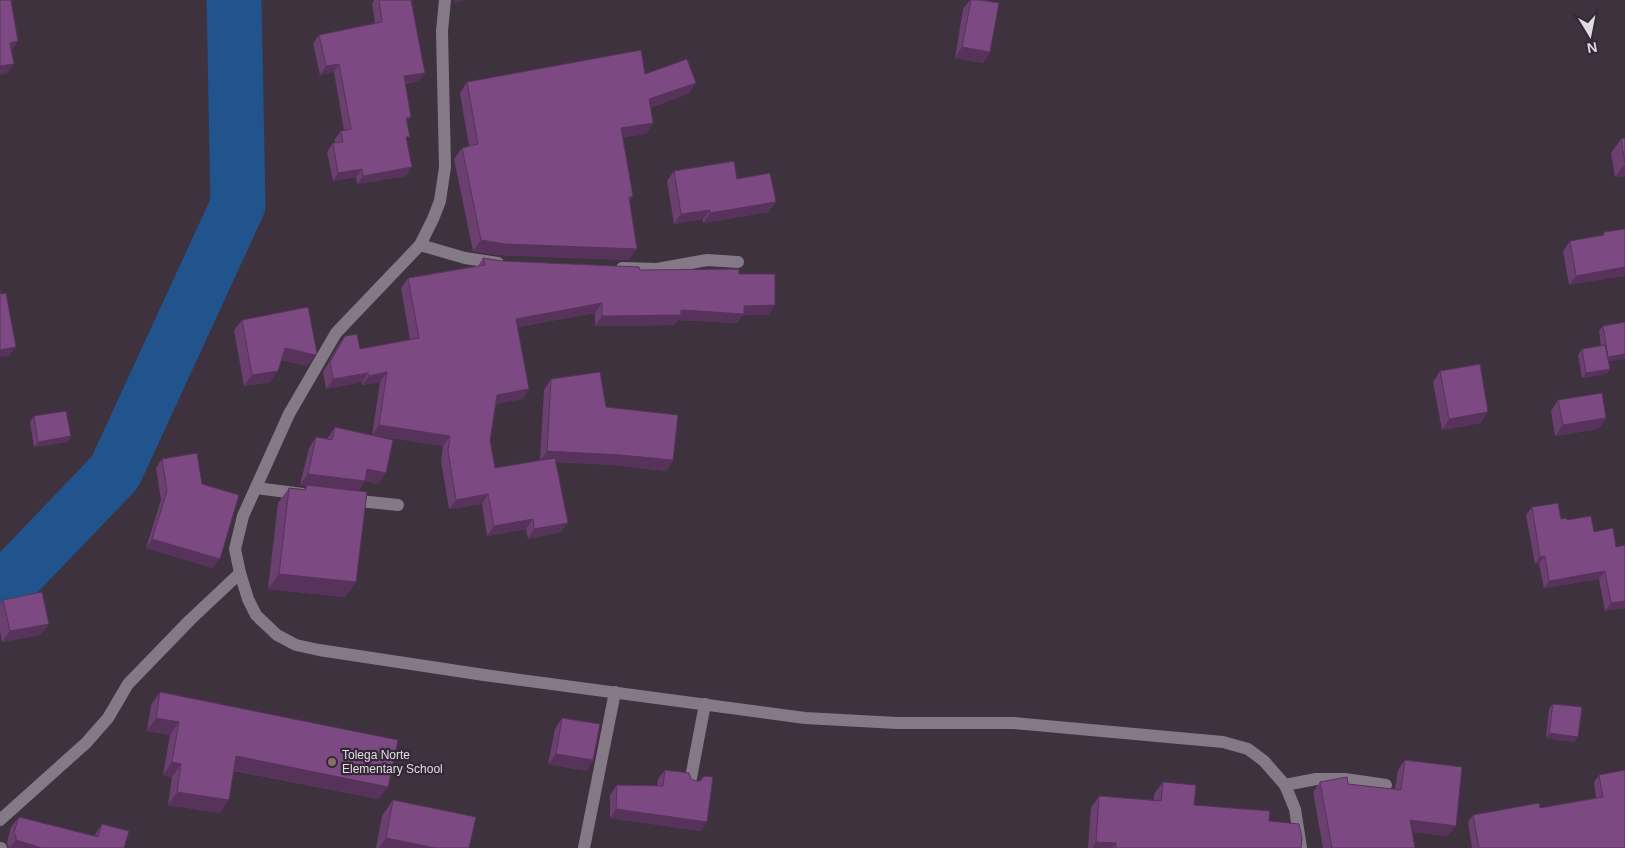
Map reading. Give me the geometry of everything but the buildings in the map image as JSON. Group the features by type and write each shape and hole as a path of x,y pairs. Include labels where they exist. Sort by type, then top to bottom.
{"street":[{"path":"445,0 442,31 445,167 440,201 420,245 336,333 289,414 243,516 235,549 240,573 256,615 277,635 296,644 319,650 374,660 805,718 897,723 1014,723 1223,742 1248,749 1264,761 1285,785 1295,809 1302,848"},
{"path":"420,245 465,258 514,264"},
{"path":"607,268 657,269 707,260 738,262"},
{"path":"256,488 313,495"},
{"path":"341,498 398,506"},
{"path":"0,820 86,743 108,718 128,684 190,620 240,573"},
{"path":"584,848 615,692"},
{"path":"690,782 705,704"},
{"path":"1285,785 1316,779 1336,779 1386,785"}],"waterway":[{"path":"0,592 115,472 238,205 234,0"}],"place":[{"name":"Tolega Norte Elementary School","path":"332,762"}]}
